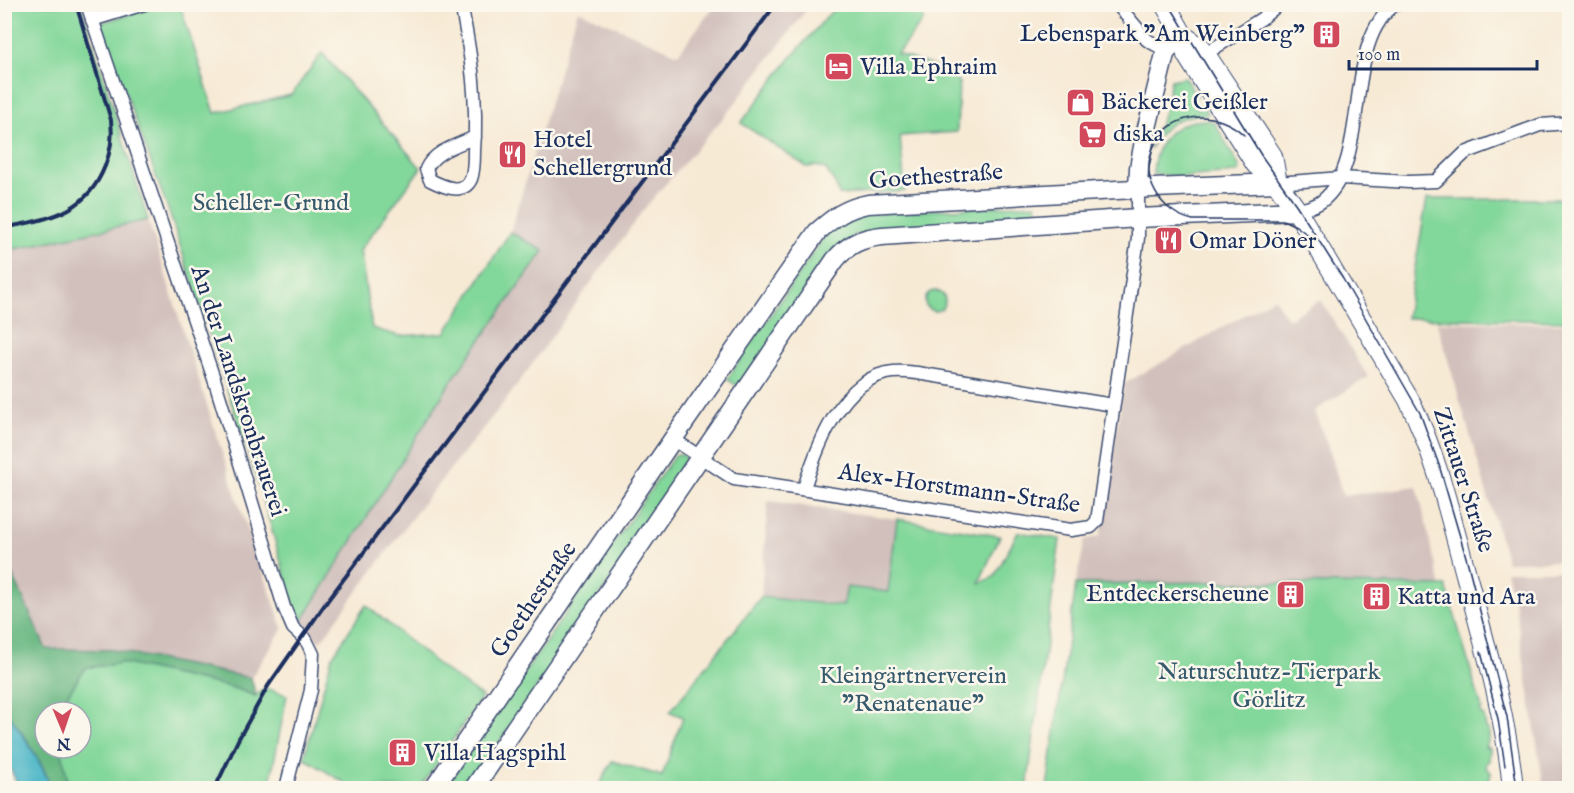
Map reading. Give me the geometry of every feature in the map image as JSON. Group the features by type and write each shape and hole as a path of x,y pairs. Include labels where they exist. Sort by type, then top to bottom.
{"main road":[{"name":"Zittauer Straße","path":"1165,4 1183,36 1187,56 1253,160 1277,183 1297,211 1421,424 1457,542 1503,717 1513,789"},
{"name":"Zittauer Straße","path":"1183,36 1201,48 1272,156 1277,183"}],"street":[{"name":"An der Landskronbrauerei","path":"87,4 215,382 284,607 293,628 306,640 313,654 311,690 286,789"},
{"path":"92,20 144,4"},
{"path":"461,4 476,92 475,137 473,170 471,179 466,185 449,189 430,180 426,169 430,161 444,150 475,137"},
{"path":"1117,4 1147,40 1167,51"},
{"path":"1205,54 1261,19 1279,4"},
{"path":"474,789 835,260 851,244 870,237 882,236 1138,218 1297,211 1323,201 1341,178 1347,162 1364,63 1375,28 1386,12 1396,4"},
{"path":"1138,218 1139,168 1145,136 1167,51 1173,42 1183,36"},
{"path":"1277,183 1341,178 1409,182 1436,181 1458,159 1474,150 1540,125 1569,123"},
{"name":"Goethestraße","path":"434,789 817,232 840,213 868,204 1277,183"},
{"name":"Alex-Horstmann-Straße","path":"701,458 734,479 1077,530 1091,527 1097,521 1138,237 1138,218"},
{"name":"Alex-Horstmann-Straße","path":"804,488 813,458 829,424 844,402 868,380 892,372 916,373 1113,405"},
{"path":"673,439 701,458"}],"shaded area":[{"path":"715,5 810,5 729,111 645,208 509,396 423,503 320,642 299,626 452,380 543,252 510,232 578,10 678,54"},
{"path":"148,220 235,493 283,628 251,678 113,650 46,649 5,556 5,250"},
{"path":"1274,298 1288,319 1321,300 1368,377 1314,411 1331,455 1343,496 1417,486 1441,587 1220,582 1076,584 1085,540 1100,536 1124,384"},
{"path":"1437,322 1569,324 1569,561 1507,562"},
{"path":"768,501 897,519 888,592 847,587 843,606 761,597"},
{"path":"1506,571 1569,571 1569,788 1544,788 1515,605"}],"green space":[{"path":"838,4 922,5 923,21 897,54 944,70 959,82 957,132 900,136 905,191 839,195 826,169 816,166 807,167 741,123 789,60"},
{"path":"4,5 81,5 148,220 5,251"},
{"name":"Scheller-Grund","path":"162,5 180,5 215,113 291,95 322,53 421,168 360,250 372,328 399,336 445,333 510,232 544,251 452,380 299,626 262,495 169,212 100,23"},
{"path":"1184,77 1197,96 1192,100 1198,109 1204,106 1208,114 1189,116 1166,127 1150,150 1154,134 1161,123 1171,80"},
{"path":"1204,120 1214,122 1240,169 1236,173 1181,177 1153,174 1157,153 1167,136 1183,124"},
{"path":"1427,199 1569,199 1569,321 1406,318"},
{"path":"1036,204 1037,213 1054,212 1055,221 854,235 743,390 727,379 824,237 842,222 864,214"},
{"path":"935,291 942,294 945,301 942,308 935,311 928,308 925,301 928,294"},
{"path":"677,454 690,462 468,788 445,788 674,456"},
{"name":"Kleingärtnerverein \"Renatenaue\"","path":"897,519 1000,536 979,583 994,577 1018,532 1060,539 1027,788 598,788 612,761 662,776 683,717 670,712 761,597 843,606 847,587 888,592"},
{"path":"4,556 46,649 113,650 251,678 256,696 231,687 122,663 85,668 64,700 33,700 33,750 5,709"},
{"name":"Naturschutz-Tierpark Görlitz","path":"1220,582 1446,586 1482,709 1481,715 1484,716 1486,729 1489,730 1489,740 1485,747 1490,749 1489,761 1486,763 1487,769 1491,772 1489,781 1492,782 1492,787 1047,788 1076,584"},
{"path":"366,605 442,668 482,697 420,788 353,788 304,758 332,657"},
{"path":"122,663 231,687 255,696 265,688 287,695 269,788 69,788 63,760 93,760 93,700 64,700 84,668"},
{"path":"39,760 63,760 69,788 51,788"}],"water":[{"path":"5,709 25,738 33,752 33,760 38,760 51,788 19,788 5,757"}],"tram line":[{"path":"1169,4 1261,155 1297,206 1343,279 1420,413 1439,465 1468,564 1507,717 1517,788"},
{"path":"1244,135 1222,121 1209,118 1196,117 1172,125 1162,134 1150,158 1151,182 1162,202 1181,216 1193,220 1283,220 1308,235"},
{"path":"1481,652 1498,719 1505,766"}],"railway":[{"path":"4,228 51,217 77,204 88,195 97,182 107,160 112,138 111,120 76,4"},
{"path":"215,788 268,686 328,600 776,4"}],"place":[{"name":"Lebenspark \"Am Weinberg\"","path":"1326,34"},
{"name":"Villa Ephraim","path":"839,67"},
{"name":"Bäckerei Geißler","path":"1080,102"},
{"name":"diska","path":"1092,134"},
{"name":"Hotel Schellergrund","path":"512,154"},
{"name":"Omar Döner","path":"1168,241"},
{"name":"Entdeckerscheune","path":"1290,594"},
{"name":"Katta und Ara","path":"1376,597"},
{"name":"Villa Hagspihl","path":"403,753"}]}
